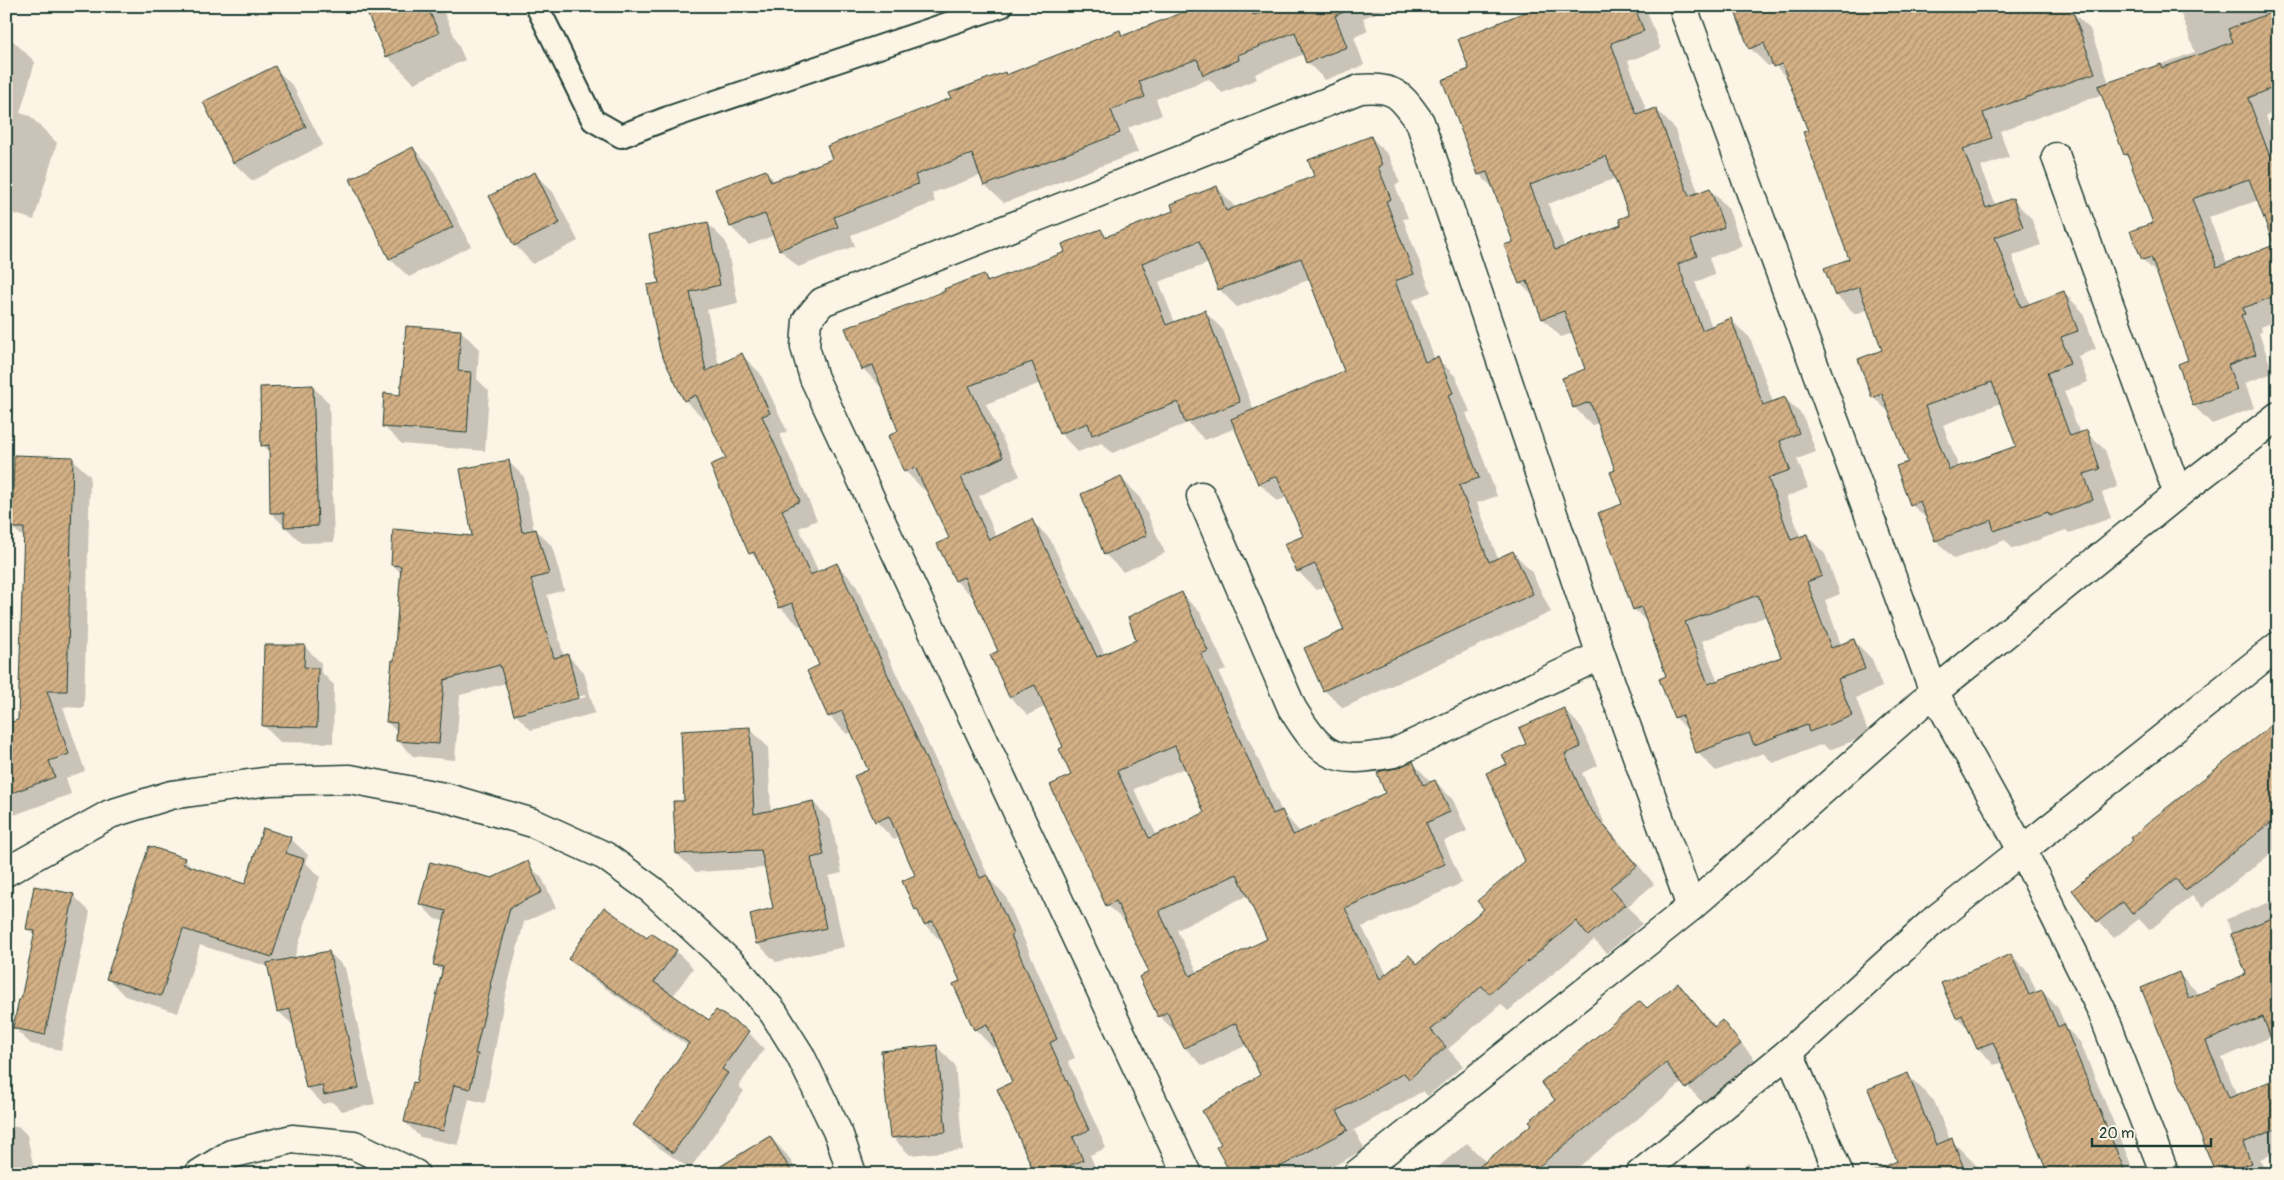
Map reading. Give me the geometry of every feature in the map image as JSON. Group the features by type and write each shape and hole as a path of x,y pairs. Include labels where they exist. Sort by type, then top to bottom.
{"street":[{"path":"1684,6 1934,692 2022,850 2101,1009 2165,1174"},
{"path":"1186,1174 814,378 805,347 807,320 822,302 847,290 1360,89 1377,88 1393,91 1409,107 1420,122 1601,654 1691,907"},
{"path":"2056,157 2178,494"},
{"path":"1357,1174 1691,907 1934,692 2178,494 2278,416"},
{"path":"1201,496 1292,708 1308,735 1331,755 1361,759 1394,753 1601,654"},
{"path":"1640,1174 1789,1052 1931,922 2278,646"},
{"path":"6,872 110,814 171,795 270,781 350,780 444,797 533,823 605,856 652,890 737,969 773,1012 800,1055 839,1135 852,1174"},
{"path":"1789,1052 1839,1174"},
{"path":"199,1174 231,1154 292,1139 354,1145 415,1174"}],"lane":[{"path":"537,6 593,120 621,136 668,118 1001,6"}],"building":[{"path":"364,6 427,6 439,33 386,57"},
{"path":"1199,6 1250,6 1254,15 1282,6 1349,6 1350,9 1335,16 1347,47 1306,63 1295,32 1238,55 1239,60 1203,75 1197,59 1139,81 1145,97 1111,110 1120,133 984,186 972,154 915,175 918,184 834,217 838,227 779,250 765,214 730,227 715,189 766,170 771,182 832,159 827,146 951,98 949,93 1005,72 1006,75 1120,30 1122,36"},
{"path":"1540,6 1634,6 1644,31 1611,43 1637,115 1656,108 1689,196 1710,188 1724,227 1691,240 1697,256 1678,264 1702,330 1731,318 1763,405 1785,397 1799,433 1780,441 1790,470 1768,478 1791,540 1807,534 1822,576 1807,582 1831,648 1854,639 1865,669 1838,679 1852,716 1809,732 1807,725 1754,745 1749,733 1696,753 1682,715 1674,718 1659,679 1666,676 1641,607 1633,610 1598,513 1622,504 1610,472 1615,470 1590,402 1573,408 1562,378 1585,369 1564,311 1542,319 1527,281 1519,284 1504,245 1513,242 1487,172 1478,175 1442,80 1469,69 1458,39","holes":["1606,156 1629,215 1619,219 1621,225 1555,250 1530,185","1758,595 1781,657 1708,684 1685,622"]},
{"path":"1733,6 2071,6 2095,73 1983,113 1992,138 1963,149 1986,208 2013,198 2023,227 1995,237 2021,307 2064,291 2078,331 2061,337 2070,364 2047,373 2070,436 2087,430 2100,469 2084,474 2093,500 2050,516 2048,512 1994,531 1991,520 1935,541 1920,501 1910,505 1896,466 1908,462 1882,394 1872,398 1858,359 1882,350 1859,287 1835,296 1824,268 1849,259 1803,132 1808,131 1782,64 1773,67 1764,43 1749,49","holes":["1992,382 2016,446 1949,470 1925,406"]},
{"path":"2278,10 2278,86 2248,98 2269,154 2278,150 2278,295 2243,308 2245,314 2241,315 2256,354 2228,365 2237,390 2193,406 2178,364 2188,360 2151,257 2142,260 2130,231 2153,223 2127,154 2124,155 2098,86 2161,64 2162,68 2233,42 2228,29","holes":["2249,179 2274,245 2217,267 2192,199"]},
{"path":"275,66 306,127 233,163 203,102"},
{"path":"1371,136 1382,165 1378,167 1391,199 1386,201 1414,274 1395,281 1425,362 1438,357 1453,393 1448,395 1479,478 1459,485 1489,562 1513,551 1533,594 1323,691 1304,648 1344,630 1315,564 1297,572 1284,544 1303,536 1277,476 1258,484 1231,419 1344,371 1301,258 1218,290 1199,241 1142,263 1166,325 1205,310 1240,402 1185,423 1178,402 1092,435 1088,423 1059,434 1032,362 969,386 1003,457 961,477 989,540 1032,519 1097,657 1136,640 1128,617 1182,592 1208,651 1201,654 1273,814 1282,810 1293,835 1385,793 1377,773 1381,771 1397,768 1413,761 1423,785 1435,780 1450,812 1426,823 1445,864 1345,908 1380,979 1409,955 1417,964 1484,909 1477,901 1525,861 1486,773 1507,764 1502,755 1526,744 1519,728 1564,708 1581,747 1565,754 1588,806 1637,866 1610,887 1625,905 1588,936 1576,921 1489,994 1482,986 1431,1030 1446,1047 1409,1079 1404,1073 1337,1111 1348,1130 1267,1174 1231,1174 1216,1147 1221,1144 1202,1111 1260,1075 1236,1023 1184,1048 1167,1012 1158,1017 1139,977 1149,972 1116,901 1106,906 1050,785 1071,775 1059,749 1063,747 1035,685 1009,697 990,655 998,651 964,577 955,581 937,544 949,538 915,467 904,472 888,436 898,431 873,365 862,370 845,328 945,291 944,289 984,274 987,282 1065,252 1062,244 1101,229 1105,237 1173,211 1171,204 1217,186 1226,211 1314,176 1308,160","holes":["1175,746 1204,813 1149,838 1117,771","1237,874 1267,939 1190,976 1159,911"]},
{"path":"413,147 453,227 389,259 350,179"},
{"path":"535,172 560,223 514,246 489,196"},
{"path":"708,222 720,285 690,292 706,371 742,353 770,413 762,416 800,501 782,510 810,575 837,563 980,878 987,875 1013,934 1011,935 1057,1039 1050,1043 1089,1130 1073,1137 1083,1160 1051,1174 1035,1174 997,1089 1012,1082 987,1024 974,1030 953,984 960,981 933,921 924,925 917,909 915,910 902,881 915,875 889,816 875,822 854,776 868,770 842,711 828,717 807,671 819,665 792,603 779,608 754,552 749,554 710,465 726,458 696,395 684,401 660,351 647,285 659,283 649,235"},
{"path":"406,326 461,330 458,371 471,372 467,433 382,427 384,393 400,395"},
{"path":"313,385 318,526 284,527 284,513 270,513 269,445 261,446 260,387"},
{"path":"14,455 73,457 67,691 47,691 69,754 49,761 55,777 6,795 6,724 18,720 24,528 12,528"},
{"path":"509,460 522,532 536,529 549,574 531,579 554,658 568,654 579,698 514,715 500,665 444,680 439,744 396,741 397,723 386,722 392,660 394,661 401,566 391,565 393,529 472,536 460,469"},
{"path":"1121,476 1147,535 1104,555 1081,494"},
{"path":"264,645 305,645 304,667 318,668 317,727 262,726"},
{"path":"2278,720 2278,817 2185,891 2176,879 2132,914 2123,902 2097,922 2072,890 2133,840 2131,838 2155,817"},
{"path":"750,727 754,814 813,801 824,855 811,858 826,928 756,944 750,914 773,908 761,850 676,854 673,801 684,801 681,731"},
{"path":"263,828 291,837 286,853 304,859 272,957 183,929 161,996 106,979 149,846 185,858 183,864 245,884"},
{"path":"528,861 542,892 510,908 490,985 475,1054 478,1054 470,1089 454,1085 443,1131 404,1122 413,1082 416,1083 443,967 433,965 446,911 419,904 430,862 492,878"},
{"path":"34,886 74,894 45,1035 13,1028 35,931 26,929"},
{"path":"604,907 647,938 651,933 677,950 654,982 709,1020 716,1010 749,1031 722,1069 728,1073 673,1153 633,1125 689,1043 568,959"},
{"path":"2278,916 2278,1048 2275,1049 2263,1017 2206,1041 2229,1098 2278,1078 2278,1128 2243,1143 2251,1163 2227,1174 2216,1174 2141,988 2179,972 2189,998 2246,974 2231,934"},
{"path":"329,951 359,1088 324,1095 322,1085 306,1088 290,1009 277,1012 267,963"},
{"path":"2011,954 2029,995 2042,990 2058,1027 2064,1024 2126,1174 2048,1174 1993,1042 1977,1049 1962,1015 1956,1018 1941,983"},
{"path":"1678,983 1714,1027 1722,1020 1741,1044 1686,1089 1666,1063 1529,1174 1470,1174 1532,1124 1529,1121 1555,1100 1541,1082 1640,1001 1647,1008"},
{"path":"937,1045 946,1132 890,1138 881,1051"},
{"path":"1908,1073 1936,1145 1952,1138 1966,1174 1868,1174 1897,1161 1868,1089"},
{"path":"770,1136 793,1174 708,1174"}]}
